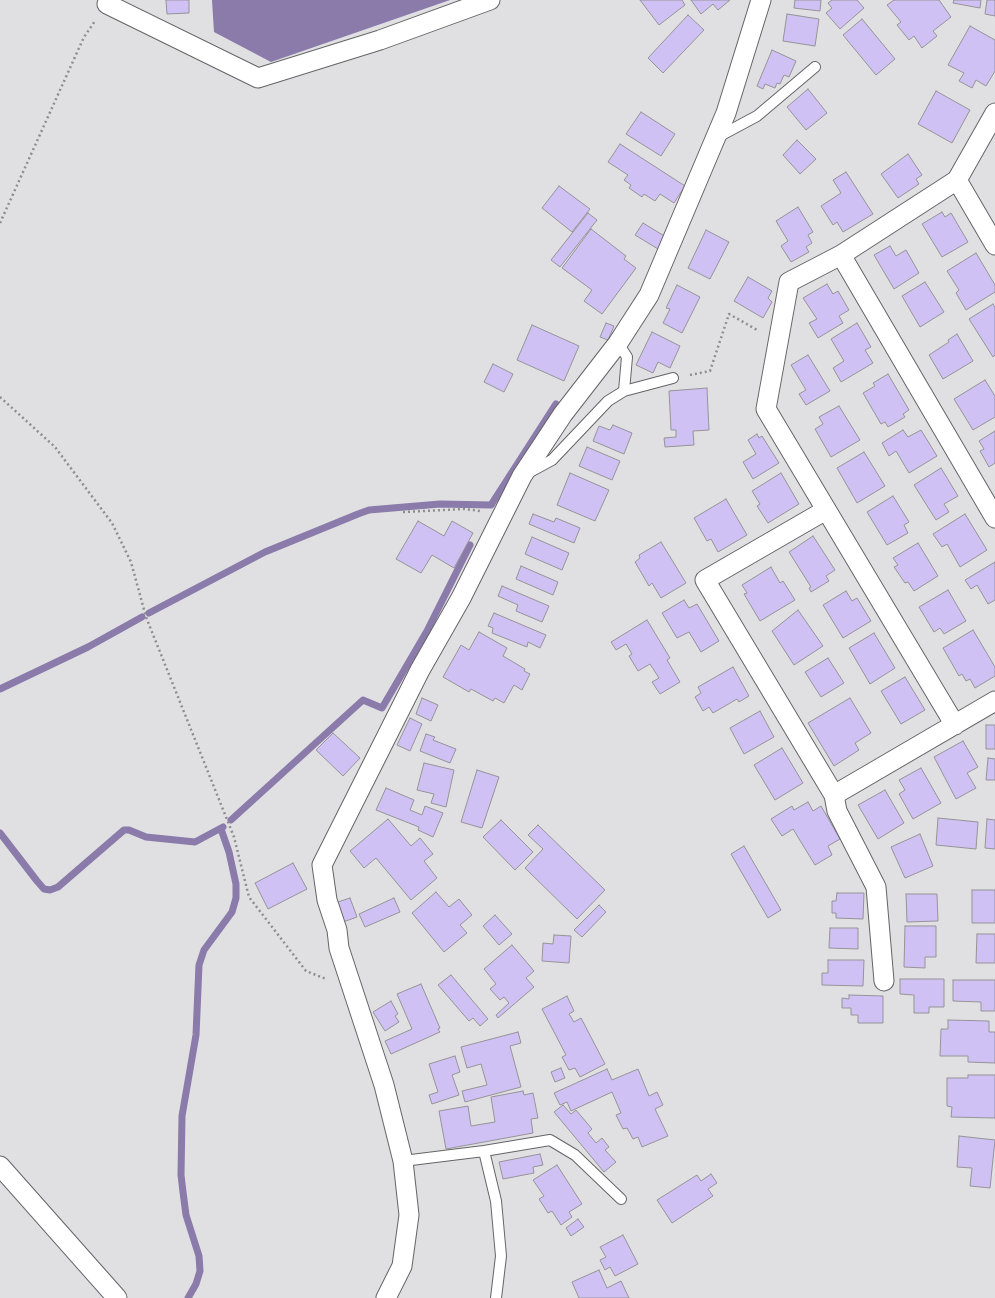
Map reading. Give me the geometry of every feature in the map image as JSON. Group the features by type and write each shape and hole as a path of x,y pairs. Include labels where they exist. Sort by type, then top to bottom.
{"street":[{"path":"106,4 258,78 380,40 490,0"},
{"path":"386,1298 402,1266 409,1215 403,1161 384,1085 339,948 338,930 327,900 322,865 420,670 461,598 522,476 563,414 618,343 649,295 726,113 761,0"},
{"path":"955,725 766,409 789,282 841,255 957,180 995,113"},
{"path":"957,180 995,245"},
{"path":"841,255 995,518"},
{"path":"826,510 705,580 834,795 837,810 876,887 884,981"},
{"path":"834,795 995,701"},
{"path":"0,1166 117,1298"}],"lane":[{"path":"714,139 757,116 815,67"},
{"path":"618,343 627,357 624,391"},
{"path":"522,476 552,460 608,401 624,391 673,378"},
{"path":"403,1161 484,1151 550,1140 575,1155 621,1199"},
{"path":"484,1151 496,1201 501,1256 496,1298"}],"path":[{"path":"0,223 1,216 84,37 106,4"},
{"path":"673,378 710,371 729,314 749,326"},
{"path":"0,397 55,447 112,523 128,556 146,617 234,837 249,897 306,971 352,989"},
{"path":"403,512 464,509 502,515"}],"shaded area":[{"path":"212,0 450,0 271,62 214,32"}],"building":[{"path":"166,0 189,0 189,13 167,14"},
{"path":"640,0 682,0 685,5 659,25"},
{"path":"691,0 730,0 718,10 713,4 701,14"},
{"path":"795,0 821,0 820,11 794,8"},
{"path":"832,0 857,0 864,8 840,29 826,13 832,8 828,3"},
{"path":"894,0 939,0 951,17 933,31 937,36 922,48 914,36 909,40 897,25 901,22 887,5"},
{"path":"954,0 981,0 980,8 953,3"},
{"path":"987,0 995,0 995,16 985,14"},
{"path":"787,14 819,19 815,46 783,41"},
{"path":"688,15 704,30 663,73 648,58"},
{"path":"862,19 895,59 876,75 843,35"},
{"path":"970,26 995,40 995,71 986,86 976,80 972,88 959,81 964,73 948,65"},
{"path":"772,50 796,61 789,77 784,75 780,84 777,83 775,88 765,84 763,89 757,86"},
{"path":"808,89 827,113 806,130 787,107"},
{"path":"936,91 970,110 952,143 918,124"},
{"path":"641,112 675,134 661,156 626,134"},
{"path":"797,140 816,159 800,174 783,155"},
{"path":"620,144 685,186 674,203 660,194 655,201 644,194 642,197 629,188 631,185 624,180 628,175 608,162"},
{"path":"908,154 922,175 916,179 919,184 898,198 881,174"},
{"path":"846,172 873,214 843,232 837,222 833,225 821,206 841,193 833,180"},
{"path":"559,186 590,209 572,232 542,208"},
{"path":"798,207 813,232 808,235 812,243 806,247 809,252 791,262 781,246 788,241 776,221"},
{"path":"942,212 945,217 951,213 968,242 942,257 922,224"},
{"path":"588,213 597,220 560,267 551,260"},
{"path":"643,223 666,237 658,249 635,235"},
{"path":"591,229 626,256 624,259 636,268 602,314 584,301 592,290 562,268"},
{"path":"706,230 729,242 710,279 688,268"},
{"path":"890,246 896,256 906,250 919,273 894,289 874,255"},
{"path":"976,253 995,285 995,292 966,310 956,293 959,290 947,271"},
{"path":"748,277 772,291 768,298 772,302 763,318 734,301"},
{"path":"925,282 944,312 920,327 902,296"},
{"path":"827,284 833,294 838,291 849,310 839,316 843,323 818,338 809,323 817,319 803,298"},
{"path":"677,285 700,297 682,333 663,323 670,309 666,308"},
{"path":"993,304 995,307 995,355 993,357 969,319"},
{"path":"606,323 614,326 608,340 600,337"},
{"path":"857,323 871,347 865,350 873,363 841,382 833,368 844,361 831,339"},
{"path":"532,325 579,346 564,381 517,360"},
{"path":"652,332 680,346 670,368 658,362 653,373 636,365"},
{"path":"957,334 973,361 943,379 929,355 949,342 948,340"},
{"path":"808,355 830,391 806,405 799,394 806,390 791,365"},
{"path":"493,364 513,374 504,392 484,382"},
{"path":"888,374 909,410 903,414 905,417 888,427 885,422 881,424 863,393 875,386 873,383"},
{"path":"985,380 995,396 995,417 973,430 954,399"},
{"path":"707,388 709,430 693,431 694,445 665,447 664,438 676,437 676,430 671,430 669,391"},
{"path":"839,406 860,440 831,457 815,429 823,424 819,417"},
{"path":"613,425 632,433 624,454 593,441 599,426 610,430"},
{"path":"903,430 908,437 921,430 937,456 909,473 896,451 889,456 882,443"},
{"path":"995,431 995,463 989,467 980,451 984,449 979,441"},
{"path":"757,434 759,438 762,436 779,463 753,479 743,462 756,454 748,440"},
{"path":"587,447 620,461 612,480 579,466"},
{"path":"864,452 885,486 857,503 837,468"},
{"path":"941,468 958,496 944,504 949,512 936,520 914,485"},
{"path":"570,473 609,490 595,521 557,505"},
{"path":"781,473 799,504 768,523 757,506 760,504 752,491"},
{"path":"893,496 909,522 904,525 908,533 887,545 867,512"},
{"path":"726,499 747,535 718,552 711,539 707,541 694,518"},
{"path":"533,514 554,522 556,518 580,528 574,543 529,524"},
{"path":"965,514 987,550 960,567 947,544 942,547 933,534"},
{"path":"418,521 444,536 452,521 473,533 454,568 432,555 421,573 396,559"},
{"path":"813,536 835,570 826,576 829,581 811,592 809,588 811,587 789,552"},
{"path":"532,537 569,553 562,570 525,554"},
{"path":"661,542 686,583 661,598 652,583 649,586 635,562 640,558 639,555"},
{"path":"918,543 938,576 914,591 908,582 905,583 894,567 898,565 893,558"},
{"path":"995,562 995,600 988,604 977,585 971,589 965,580"},
{"path":"521,566 558,582 553,595 516,579"},
{"path":"771,567 780,583 783,581 795,600 760,621 744,594 747,593 742,585"},
{"path":"502,586 549,606 542,622 516,611 518,605 498,596"},
{"path":"948,590 966,621 944,634 940,628 934,632 919,607"},
{"path":"846,591 852,601 857,598 871,621 843,638 823,605"},
{"path":"684,600 689,608 697,604 719,641 701,652 689,632 677,638 662,613"},
{"path":"798,610 823,646 794,665 772,631"},
{"path":"494,613 546,635 540,648 528,642 527,647 492,633 493,628 488,626"},
{"path":"647,620 670,658 667,660 680,682 660,694 652,682 659,678 650,664 638,671 629,656 632,654 626,644 616,650 611,642"},
{"path":"973,630 995,667 995,676 975,688 970,679 966,681 962,674 959,676 943,648"},
{"path":"479,632 507,648 503,656 525,669 524,671 530,674 522,690 514,685 504,703 495,698 493,701 471,689 469,692 443,677 461,645 469,650"},
{"path":"874,633 895,668 870,684 849,648"},
{"path":"828,658 844,683 821,697 805,672"},
{"path":"733,667 749,696 739,702 737,699 713,713 709,707 703,711 695,697 701,693 698,687"},
{"path":"905,677 925,710 901,724 881,691"},
{"path":"422,698 438,705 431,721 416,714"},
{"path":"850,698 871,733 855,743 859,750 834,766 808,723"},
{"path":"760,711 774,737 744,754 730,728"},
{"path":"410,718 422,724 410,751 397,745"},
{"path":"986,725 995,725 995,749 986,749"},
{"path":"333,733 360,758 343,776 316,750"},
{"path":"426,734 435,737 433,740 456,749 450,763 420,751"},
{"path":"963,741 978,767 967,773 976,788 956,799 934,757"},
{"path":"782,748 803,783 775,800 754,765"},
{"path":"988,758 995,759 995,780 986,780"},
{"path":"424,763 454,770 446,807 431,803 434,794 417,790"},
{"path":"921,768 941,803 913,819 899,794 905,790 899,780"},
{"path":"477,770 499,777 482,828 461,822"},
{"path":"386,788 414,800 410,810 422,815 425,806 443,813 433,837 418,830 419,827 376,810"},
{"path":"885,790 904,823 878,839 858,805"},
{"path":"808,802 813,811 821,806 840,839 828,846 832,855 815,865 793,829 782,836 771,819 792,806 794,810"},
{"path":"938,818 978,822 976,849 936,845"},
{"path":"388,819 411,846 420,838 433,854 424,861 437,878 411,900 376,858 364,868 350,851"},
{"path":"987,819 995,820 995,849 985,848"},
{"path":"501,820 533,852 515,870 483,837"},
{"path":"538,825 605,890 577,919 525,868 543,849 528,835"},
{"path":"920,834 933,866 905,878 891,847"},
{"path":"744,846 781,910 768,918 731,854"},
{"path":"293,863 307,889 268,909 255,883"},
{"path":"972,890 995,890 995,923 972,923"},
{"path":"436,892 449,907 459,899 472,915 460,925 467,933 444,952 412,913"},
{"path":"837,893 864,893 863,919 836,918 836,913 832,913 832,901 836,901"},
{"path":"906,894 937,894 938,921 907,922"},
{"path":"350,898 357,917 343,922 335,903"},
{"path":"394,898 400,912 365,927 359,914"},
{"path":"599,905 606,912 582,937 574,930"},
{"path":"495,915 512,934 499,945 483,926"},
{"path":"905,926 936,926 936,957 925,957 925,968 904,967"},
{"path":"830,928 858,928 858,949 829,948"},
{"path":"977,934 995,934 995,963 976,963"},
{"path":"554,935 571,936 569,963 542,961 543,943 553,944"},
{"path":"512,945 534,971 526,978 534,987 498,1018 496,1015 509,1003 504,997 500,1000 490,989 496,984 484,969"},
{"path":"828,960 864,960 863,986 822,985 822,973 828,973"},
{"path":"451,975 488,1019 480,1026 473,1018 469,1021 438,985"},
{"path":"900,979 944,979 944,1007 929,1007 929,1013 914,1013 914,995 900,994"},
{"path":"953,980 995,980 995,1011 981,1011 981,1002 953,1001"},
{"path":"421,984 440,1028 438,1029 440,1032 391,1054 385,1041 412,1029 397,994"},
{"path":"849,995 883,996 883,1023 858,1023 858,1015 851,1015 851,1008 842,1008 842,998 849,999"},
{"path":"567,996 574,1011 569,1014 574,1022 581,1018 605,1064 580,1077 575,1068 569,1070 562,1057 566,1055 542,1009"},
{"path":"391,1001 398,1014 395,1016 399,1022 385,1031 373,1012"},
{"path":"948,1020 989,1021 989,1032 995,1032 995,1063 968,1062 968,1056 940,1056 941,1029 948,1029"},
{"path":"518,1032 521,1043 510,1046 521,1087 465,1102 462,1091 487,1085 481,1064 467,1068 461,1047"},
{"path":"455,1056 460,1072 452,1075 459,1095 432,1104 429,1095 438,1092 429,1064"},
{"path":"561,1068 565,1078 555,1082 551,1072"},
{"path":"607,1069 612,1080 638,1069 649,1096 657,1092 663,1105 655,1109 668,1136 642,1147 638,1137 633,1139 627,1128 623,1129 616,1115 621,1113 612,1092 571,1111 567,1102 560,1105 554,1093"},
{"path":"968,1075 995,1075 995,1118 951,1117 952,1107 947,1106 947,1078 968,1078"},
{"path":"523,1091 524,1095 533,1093 538,1118 531,1119 533,1133 446,1149 439,1111 468,1106 471,1126 495,1122 491,1097"},
{"path":"563,1105 571,1114 576,1110 592,1129 588,1133 596,1143 602,1138 609,1147 605,1150 616,1162 604,1172 554,1112"},
{"path":"959,1136 995,1140 990,1188 970,1186 972,1168 957,1167"},
{"path":"540,1154 543,1165 533,1167 534,1173 503,1179 499,1162"},
{"path":"557,1165 582,1204 569,1212 572,1217 561,1225 552,1211 548,1213 539,1199 544,1196 533,1180"},
{"path":"711,1174 717,1183 708,1189 713,1196 672,1223 657,1200 697,1175 701,1181"},
{"path":"578,1219 584,1227 571,1236 566,1228"},
{"path":"623,1235 638,1264 615,1276 610,1267 605,1270 600,1260 606,1257 600,1247"},
{"path":"599,1270 607,1288 621,1281 629,1298 579,1298 572,1282"}],"waterway":[{"path":"149,613 265,552 369,510 440,504 491,505 556,404"},
{"path":"231,820 363,700 382,708 427,631 470,545"},
{"path":"0,689 88,647 142,617"},
{"path":"0,833 44,889 50,890 58,887 124,830 129,830 146,837 195,842 223,827"},
{"path":"188,1298 196,1284 200,1271 199,1256 186,1215 181,1175 182,1116 196,1035 199,965 204,950 232,912 236,898 236,884 229,852 221,829"}]}
